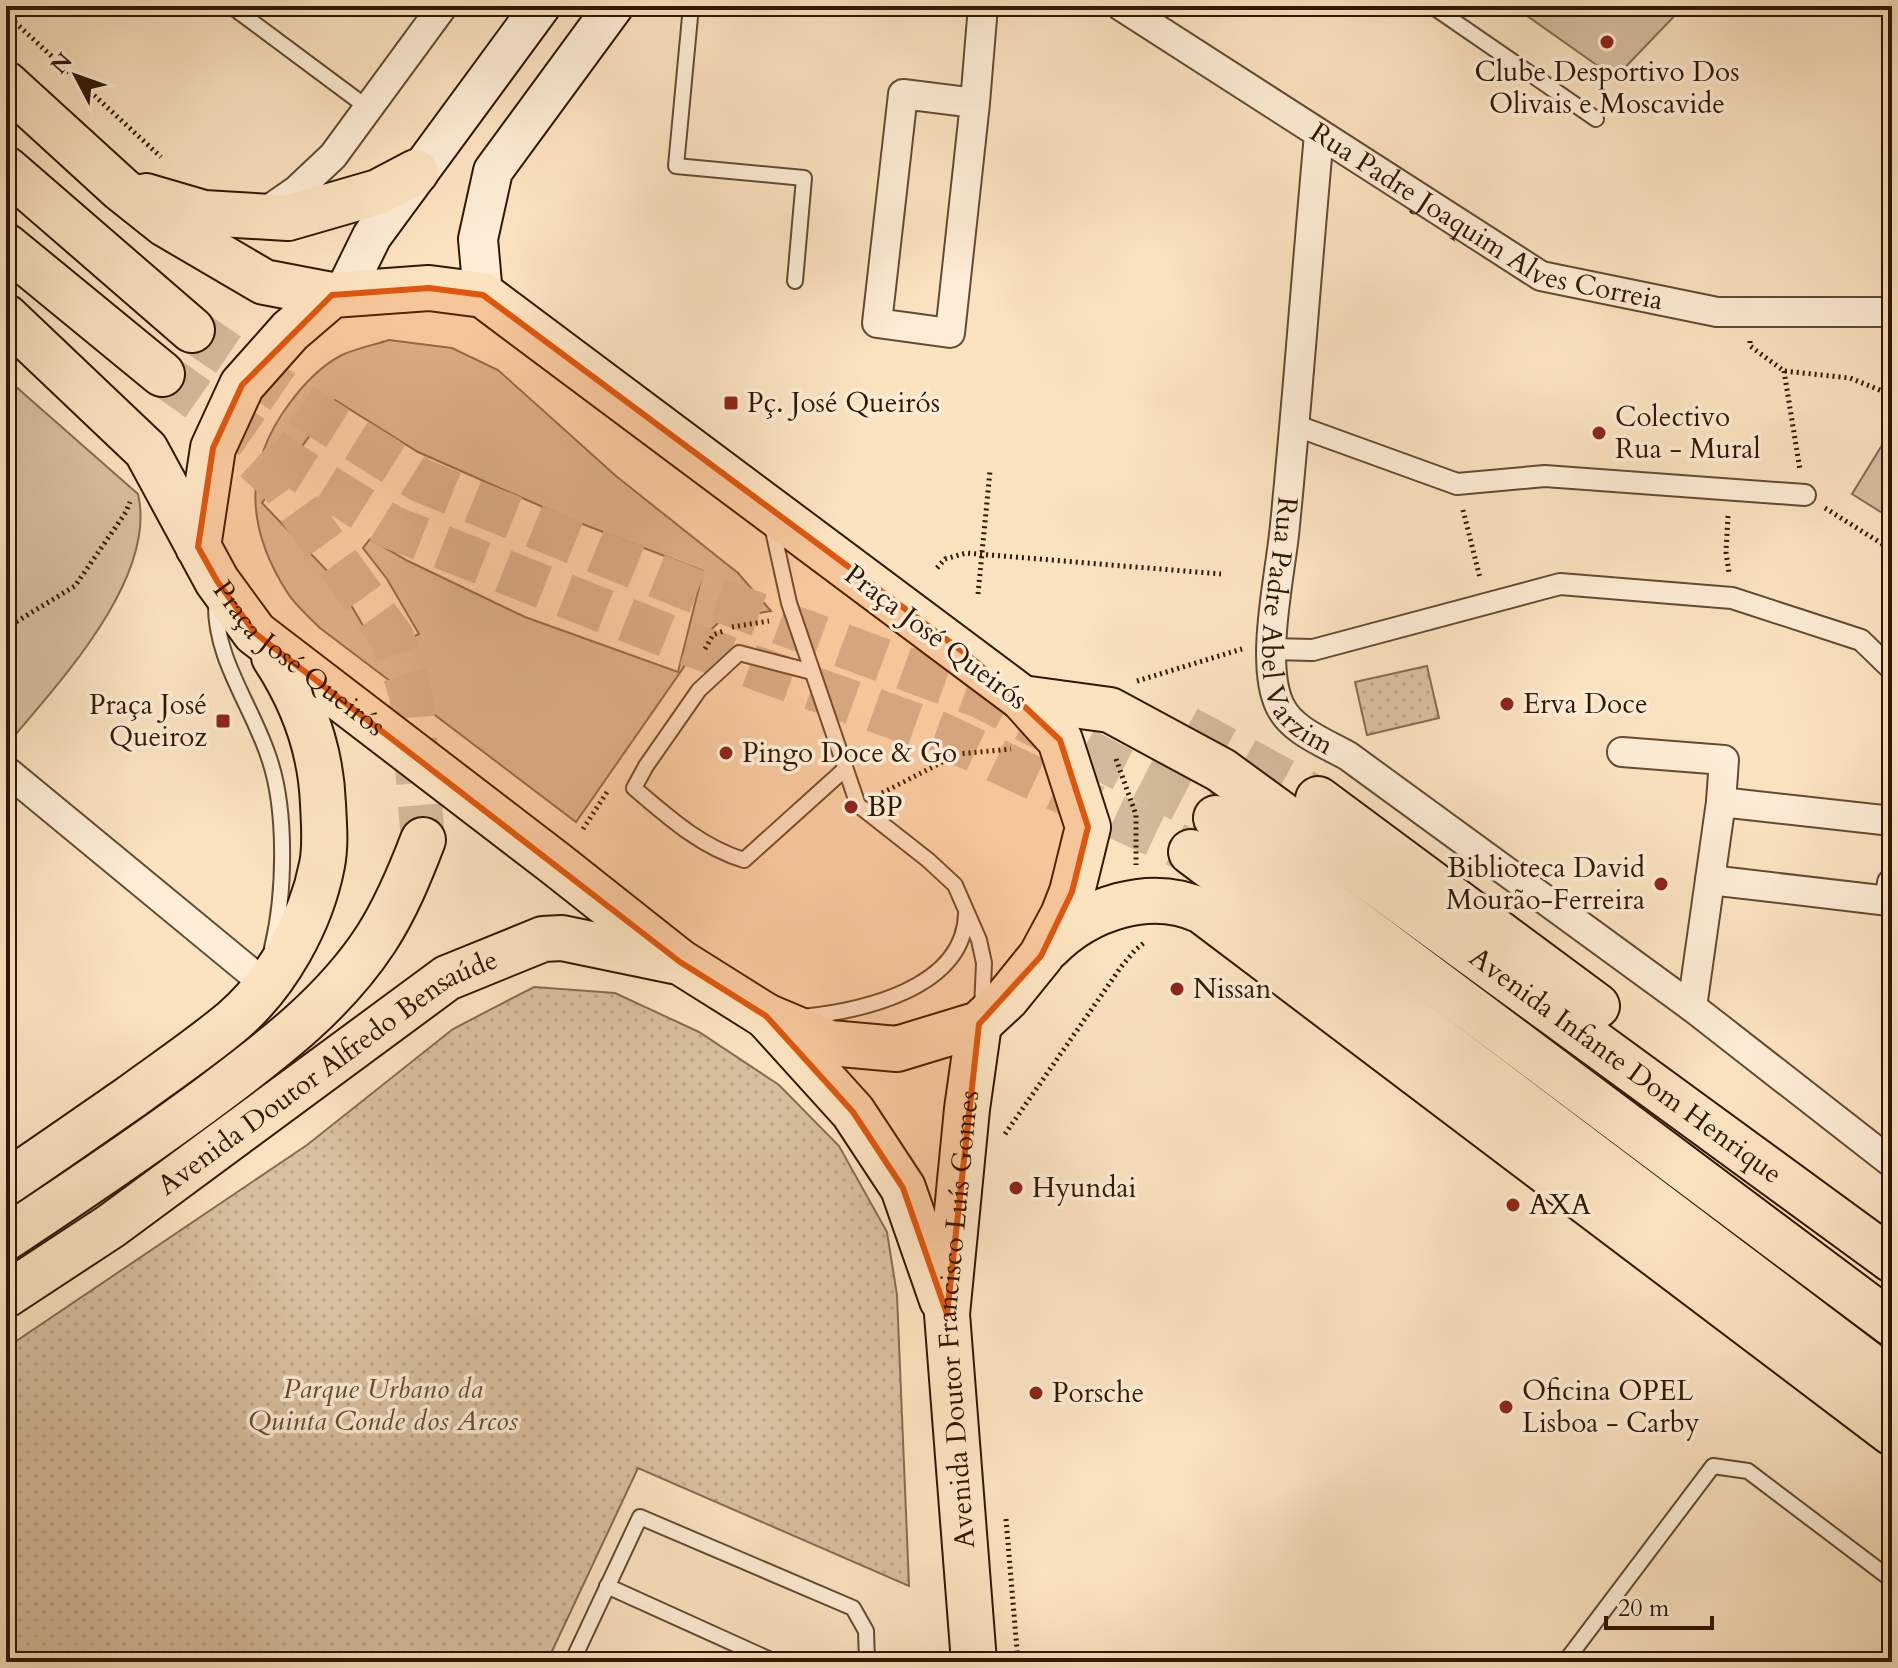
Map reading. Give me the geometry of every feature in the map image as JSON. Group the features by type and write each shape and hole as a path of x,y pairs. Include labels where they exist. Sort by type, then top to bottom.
{"main road":[{"path":"6,84 121,189 165,224 264,282 338,294 372,236 416,172 541,6"},
{"path":"483,295 478,239 493,171 614,6"},
{"path":"6,169 192,330"},
{"path":"121,189 204,213 288,218 378,192 416,172"},
{"path":"6,246 162,374"},
{"name":"Praça José Queirós","path":"429,288 483,295 1022,698 1060,740 1088,827 1072,892 1041,956 1007,998 979,1024 897,1049 830,1043 766,1016 680,962 255,633 208,564 213,448 242,385 290,331 338,294 429,288"},
{"path":"6,317 146,450 208,564"},
{"path":"6,1183 157,1078 234,1020 266,985 293,944 315,893 322,863 325,835 322,778 311,734 288,678 255,633"},
{"name":"Avenida Infante Dom Henrique","path":"1022,698 1110,710 1221,770 1892,1260"},
{"path":"1318,799 1839,1185 1892,1236"},
{"name":"Avenida Infante Dom Henrique","path":"1892,1324 1204,835 1892,1382"},
{"path":"6,1238 141,1148 279,1045 330,996 377,939 405,887 423,840"},
{"path":"1041,956 1057,939 1092,916 1145,900 1185,903 1209,916 1892,1433"},
{"name":"Avenida Doutor Alfredo Bensaúde","path":"6,1295 111,1226 447,978 543,939 562,938 680,962"},
{"path":"766,1016 853,1112 903,1188 947,1314"},
{"name":"Avenida Doutor Francisco Luís Gomes","path":"974,1662 947,1314 967,1109 979,1024"}],"street":[{"path":"260,216 297,190 333,156 443,6"},
{"path":"975,103 903,94 877,323 950,333 975,103 983,6"},
{"name":"Rua Padre Joaquim Alves Correia","path":"1121,6 1541,276 1717,312 1892,312"},
{"name":"Rua Padre Abel Varzim","path":"1319,135 1271,649 1276,694 1281,708 1300,728 1348,756 1692,1007 1892,1163"},
{"path":"1294,425 1457,484 1545,476 1805,495"},
{"path":"1271,649 1313,650 1560,584 1732,598 1861,640 1892,670"},
{"path":"1622,752 1724,760 1721,802 1692,1007"},
{"path":"9,773 266,985"},
{"path":"1721,802 1892,821"},
{"path":"1710,880 1889,901 1892,883"}],"lane":[{"path":"231,6 368,108"},
{"path":"691,6 676,166 804,178 795,281"},
{"path":"1432,6 1596,119"},
{"path":"768,509 789,603 858,805 955,885 979,940 984,963 984,994 979,1024"},
{"path":"208,564 221,647 269,758 276,788 280,879 266,985"},
{"path":"812,672 739,653 699,690 634,788 674,823 722,853 744,860 845,769"},
{"path":"766,1016 794,1018 856,1010 904,993 925,980 943,966 964,933 966,915 955,885"},
{"path":"1565,1662 1713,1466 1748,1471 1892,1580"},
{"path":"578,1660 607,1586 640,1517 853,1608 866,1631 867,1662"},
{"path":"607,1586 775,1662"}],"path":[{"path":"6,14 167,163"},
{"path":"1750,312 1750,346 1784,371 1850,378 1892,395"},
{"path":"1784,371 1805,495 1892,550"},
{"path":"6,628 75,586 126,512 146,450"},
{"path":"978,594 990,471"},
{"path":"1457,484 1485,602"},
{"path":"1730,490 1726,552 1732,598"},
{"path":"937,568 954,555 966,553 1221,574"},
{"path":"1123,685 1237,649 1271,649"},
{"path":"999,1142 1128,958 1146,941 1159,935 1135,872 1137,841 1132,797 1107,746"},
{"path":"858,805 958,754 1011,749"},
{"path":"1006,1515 1018,1662"}],"highlighted area":[{"path":"429,288 483,295 978,663 1060,740 1088,827 1072,892 1041,956 979,1024 947,1314 903,1188 853,1112 766,1016 680,962 255,633 217,581 198,547 213,448 242,385 332,295"}],"green space":[{"name":"Clube Desportivo Dos Olivais e Moscavide","path":"1513,6 1684,6 1615,78"},
{"path":"389,340 452,348 498,370 616,476 738,573 771,611 722,619 707,634 576,822 320,628 287,592 273,568 257,521 255,497 257,474 274,427 300,390 326,365 348,353","holes":["335,400 418,452 570,519 703,571 678,672 525,617 408,561 370,539 363,548 387,579 419,634 379,653 337,581 262,503"]},
{"path":"6,378 138,494 140,525 134,558 121,590 102,623 16,734 6,725"},
{"path":"1884,442 1892,447 1892,519 1852,494"},
{"path":"1427,666 1439,718 1367,735 1355,682"},
{"name":"Parque Urbano da Quinta Conde dos Arcos","path":"534,987 615,993 699,1032 779,1085 839,1146 887,1232 897,1295 909,1586 638,1468 547,1662 6,1662 6,1348 307,1145 453,1029"}],"tunnel":[{"path":"192,330 321,418 420,480 697,592 980,696 1216,818"},
{"path":"162,374 289,463 391,527 678,640 938,733 1191,852"},
{"path":"255,460 281,484 393,639 411,694 423,840"},
{"path":"1187,728 1318,799"}],"place":[{"name":"Clube Desportivo Dos Olivais e Moscavide","path":"1607,42"},
{"name":"Pç. José Queirós","path":"731,403"},
{"name":"Colectivo Rua - Mural","path":"1599,433"},
{"name":"Erva Doce","path":"1507,704"},
{"name":"Praça José Queiroz","path":"223,721"},
{"name":"Pingo Doce & Go","path":"726,753"},
{"name":"BP","path":"851,807"},
{"name":"Biblioteca David Mourão-Ferreira","path":"1661,884"},
{"name":"Nissan","path":"1177,989"},
{"name":"Hyundai","path":"1016,1188"},
{"name":"AXA","path":"1513,1205"},
{"name":"Porsche","path":"1036,1393"},
{"name":"Oficina OPEL Lisboa - Carby","path":"1506,1407"}]}
